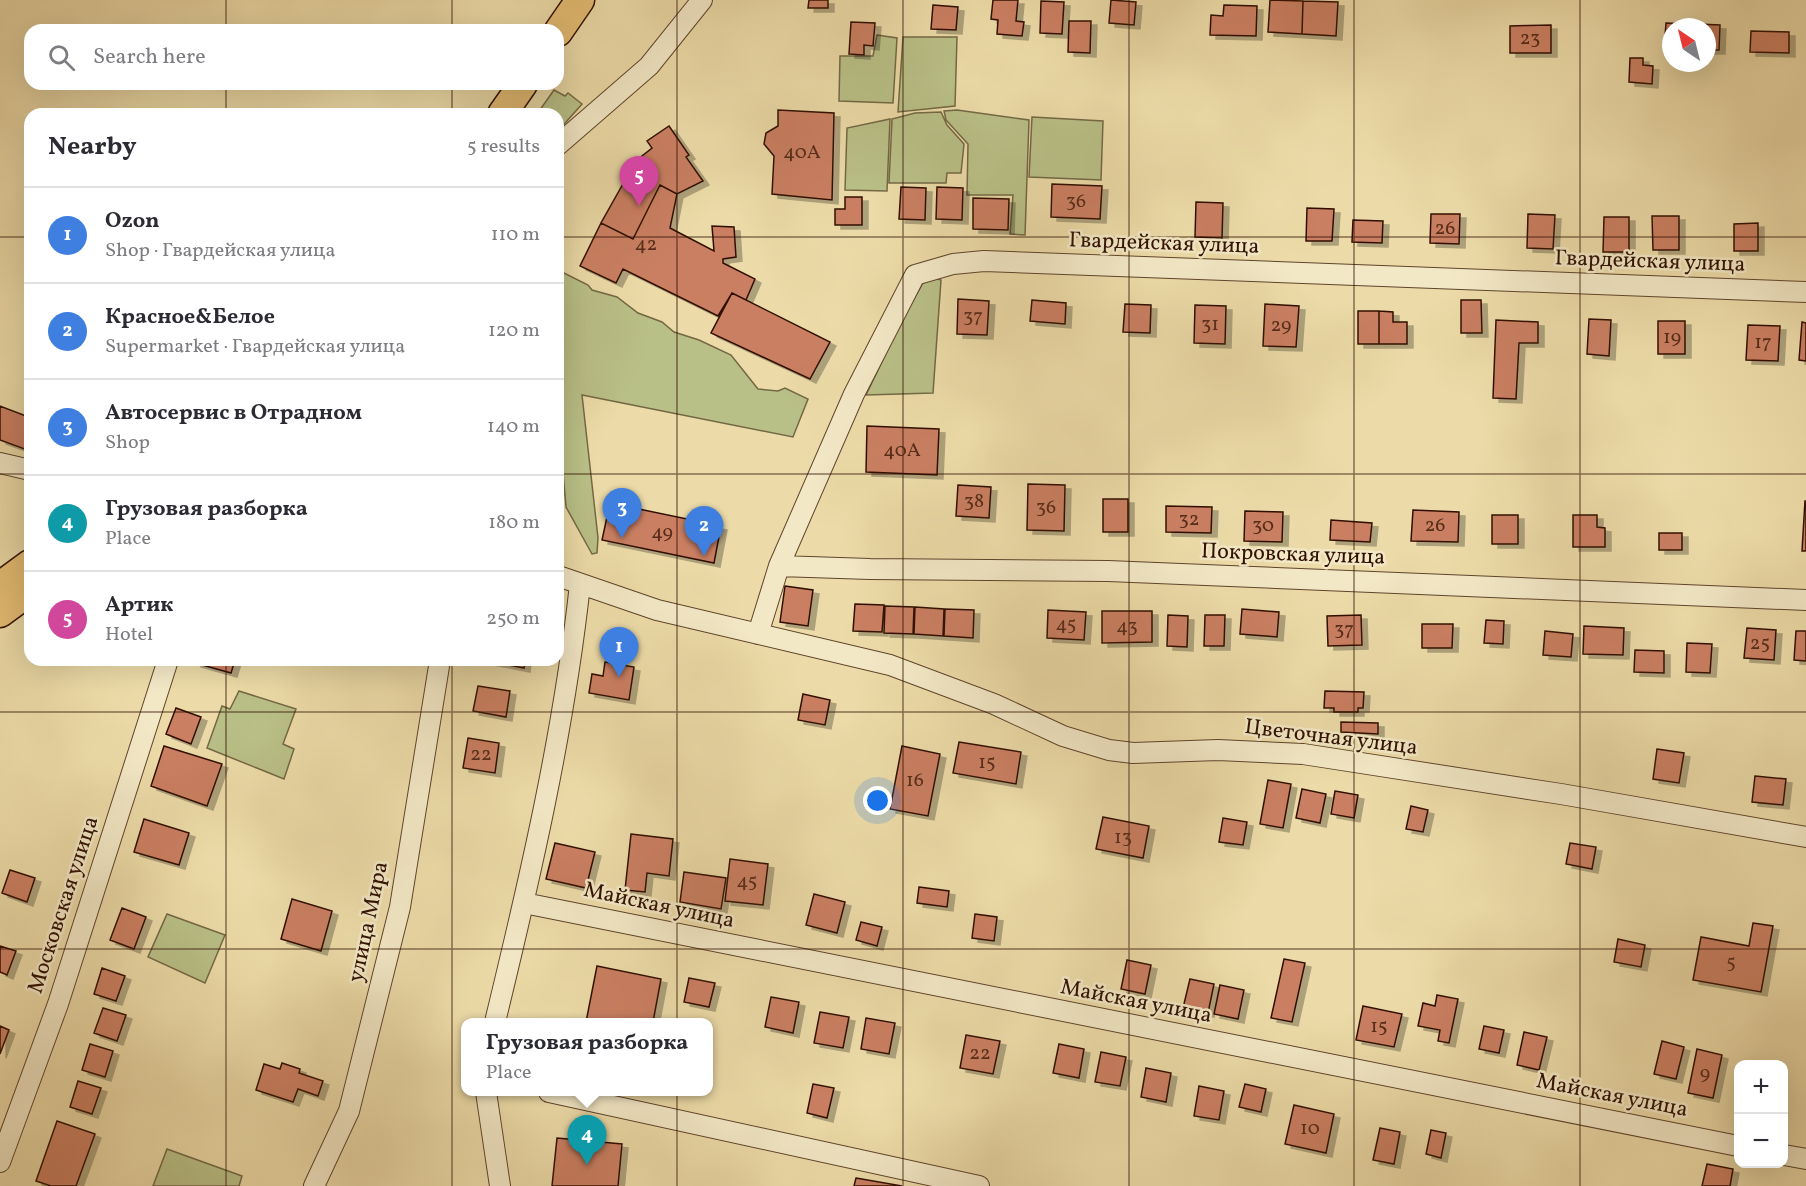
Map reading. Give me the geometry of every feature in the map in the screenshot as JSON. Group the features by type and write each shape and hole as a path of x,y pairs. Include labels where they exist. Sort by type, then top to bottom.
{"highway":[{"path":"564,24 580,0"},
{"path":"506,108 519,90"},
{"path":"0,586 24,568"},
{"path":"0,613 24,595"}],"street":[{"path":"564,140 649,66 702,0"},
{"name":"Гвардейская улица","path":"758,634 779,566 854,394 899,302 915,275 932,269 984,261 1806,292"},
{"path":"0,463 24,469"},
{"name":"Покровская улица","path":"779,566 1108,571 1806,600"},
{"name":"Цветочная улица","path":"564,578 657,610 890,665 994,704 1063,736 1109,750 1133,753 1218,750 1303,754 1561,794 1806,837"},
{"path":"496,1018 524,903 567,681 580,584"},
{"name":"Московская улица","path":"0,1162 58,1004 166,666"},
{"name":"улица Мира","path":"314,1186 349,1111 400,907 439,666"},
{"name":"Майская улица","path":"524,903 1734,1145"},
{"path":"487,1096 500,1186"},
{"path":"567,1096 979,1186"},
{"path":"1788,1156 1806,1159"}],"green space":[{"path":"877,35 897,38 893,103 839,101 840,56 873,56"},
{"path":"903,37 957,37 955,106 898,112"},
{"path":"554,90 565,96 568,93 582,104 564,124 564,108 541,108"},
{"path":"957,110 1029,120 1025,235 1010,234 1013,195 967,195 968,144 946,120 944,111"},
{"path":"941,112 947,125 964,144 961,173 947,173 946,183 889,183 892,119 915,113"},
{"path":"1032,117 1103,121 1101,180 1029,177"},
{"path":"890,119 887,191 845,190 847,128"},
{"path":"564,273 588,285 592,290 617,297 638,313 662,322 674,332 699,340 731,355 758,389 778,391 785,388 808,399 793,437 582,395 598,538 597,553 592,554 566,507 564,484"},
{"path":"927,276 941,280 933,393 866,395 902,320"},
{"path":"239,691 296,709 283,744 294,749 284,779 207,748 222,706 230,709"},
{"path":"167,914 225,935 205,983 148,957"},
{"path":"167,1149 242,1176 239,1186 153,1186"}],"building":[{"path":"809,0 828,0 828,8 808,8"},
{"path":"993,0 1018,0 1016,21 1024,22 1022,36 997,34 998,20 991,19"},
{"path":"1111,0 1136,2 1134,25 1109,23"},
{"path":"1270,0 1303,1 1302,34 1268,32"},
{"path":"1041,1 1064,2 1062,34 1040,33"},
{"path":"1303,1 1338,2 1336,36 1302,34"},
{"path":"933,5 958,7 956,30 931,29"},
{"path":"1224,5 1257,6 1256,36 1210,35 1211,15 1223,16"},
{"path":"1069,21 1091,21 1090,53 1068,52"},
{"path":"851,22 875,23 873,46 864,45 864,55 849,54"},
{"path":"1551,25 1551,53 1510,53 1510,26"},
{"path":"1716,25 1720,25 1719,50 1716,50"},
{"path":"1751,31 1789,32 1789,53 1750,52"},
{"path":"1630,58 1643,58 1643,65 1653,66 1652,84 1629,82"},
{"path":"778,110 834,113 832,200 772,194 774,156 764,144 766,133 778,126"},
{"path":"669,126 689,155 686,157 703,181 677,194 660,185 633,239 601,223 628,175 640,164 637,160 652,148 647,141"},
{"path":"1052,184 1102,186 1100,219 1051,217"},
{"path":"660,185 677,194 670,228 714,251 712,226 734,227 736,257 723,259 723,263 755,279 746,300 732,293 718,316 623,269 616,283 580,266 601,223 633,239"},
{"path":"901,187 926,188 925,220 899,219"},
{"path":"937,187 963,188 962,220 936,219"},
{"path":"845,197 862,197 862,225 835,225 835,209 845,209"},
{"path":"973,198 1009,199 1008,230 973,229"},
{"path":"1196,202 1223,203 1222,238 1195,237"},
{"path":"1307,208 1334,209 1332,241 1306,241"},
{"path":"1431,214 1460,214 1459,244 1430,243"},
{"path":"1528,214 1555,215 1553,249 1527,248"},
{"path":"1652,216 1679,216 1679,250 1653,250"},
{"path":"1604,217 1629,217 1629,252 1603,252"},
{"path":"1353,220 1383,221 1382,243 1352,242"},
{"path":"1758,223 1758,251 1734,251 1734,224"},
{"path":"732,293 830,342 810,379 711,333"},
{"path":"958,299 989,301 987,335 957,334"},
{"path":"1032,300 1066,303 1065,324 1030,321"},
{"path":"1461,300 1481,300 1482,333 1461,333"},
{"path":"1125,304 1151,305 1150,333 1123,332"},
{"path":"1265,304 1299,306 1296,347 1263,346"},
{"path":"1195,305 1226,306 1225,344 1194,343"},
{"path":"1358,311 1379,311 1379,344 1358,344"},
{"path":"1379,311 1393,312 1393,322 1407,322 1407,344 1379,344"},
{"path":"1589,319 1611,320 1609,356 1587,354"},
{"path":"1496,320 1538,322 1538,343 1519,343 1516,399 1493,398"},
{"path":"1658,321 1685,321 1685,354 1658,354"},
{"path":"1802,322 1806,323 1806,361 1799,360"},
{"path":"1748,325 1780,326 1778,361 1746,360"},
{"path":"0,406 24,415 24,449 0,440"},
{"path":"867,426 939,429 937,475 866,472"},
{"path":"1028,484 1065,485 1064,531 1027,530"},
{"path":"958,485 991,487 989,518 956,516"},
{"path":"1103,499 1128,499 1128,532 1103,532"},
{"path":"1805,501 1806,551 1802,551"},
{"path":"610,503 721,526 714,563 602,540"},
{"path":"1166,506 1212,507 1211,533 1166,532"},
{"path":"1413,510 1459,512 1458,542 1411,541"},
{"path":"1245,511 1283,512 1282,542 1244,541"},
{"path":"1492,515 1518,515 1518,544 1492,544"},
{"path":"1573,515 1597,515 1597,527 1605,528 1605,547 1573,547"},
{"path":"1331,520 1372,523 1370,542 1330,540"},
{"path":"1659,533 1682,533 1682,550 1659,550"},
{"path":"785,586 813,590 808,626 780,622"},
{"path":"855,604 884,605 882,632 853,631"},
{"path":"885,606 914,607 913,634 884,633"},
{"path":"915,607 944,609 943,636 914,634"},
{"path":"945,609 974,610 973,638 944,636"},
{"path":"1242,609 1279,612 1277,637 1240,634"},
{"path":"1048,610 1086,612 1084,640 1047,638"},
{"path":"1102,611 1152,611 1152,642 1102,643"},
{"path":"1168,615 1188,616 1187,647 1167,646"},
{"path":"1205,615 1225,615 1224,646 1204,646"},
{"path":"1361,615 1362,645 1328,646 1327,616"},
{"path":"1486,620 1504,621 1503,644 1484,643"},
{"path":"1422,624 1453,624 1452,648 1422,648"},
{"path":"1584,626 1624,628 1623,655 1583,654"},
{"path":"1747,628 1776,630 1774,660 1744,658"},
{"path":"1545,631 1573,634 1571,657 1543,655"},
{"path":"1796,631 1806,631 1806,661 1794,660"},
{"path":"1687,643 1712,644 1710,673 1686,672"},
{"path":"1635,650 1664,651 1664,673 1634,672"},
{"path":"605,662 634,667 629,700 589,693 592,674 603,676"},
{"path":"206,666 233,666 231,673"},
{"path":"478,686 510,691 506,717 473,711"},
{"path":"1325,691 1364,692 1363,708 1358,708 1358,712 1334,712 1334,708 1324,708"},
{"path":"803,694 830,700 825,725 798,720"},
{"path":"176,708 201,717 191,744 166,734"},
{"path":"1341,722 1378,723 1378,734 1341,732"},
{"path":"468,738 499,743 495,773 463,768"},
{"path":"959,742 1021,752 1016,784 953,773"},
{"path":"164,746 222,764 207,806 151,786"},
{"path":"902,746 940,754 928,816 890,809"},
{"path":"1657,749 1684,753 1679,783 1653,779"},
{"path":"1755,776 1786,779 1783,805 1752,802"},
{"path":"1268,780 1291,784 1283,828 1260,824"},
{"path":"1302,789 1326,794 1320,823 1296,818"},
{"path":"1335,791 1358,795 1354,818 1331,814"},
{"path":"1411,806 1428,810 1423,832 1406,829"},
{"path":"1103,817 1149,826 1143,858 1096,849"},
{"path":"1223,818 1247,822 1243,845 1219,842"},
{"path":"144,819 189,833 179,865 134,852"},
{"path":"631,834 673,839 669,876 647,873 645,892 625,890"},
{"path":"555,843 595,852 586,888 546,879"},
{"path":"1570,843 1596,847 1592,869 1566,864"},
{"path":"730,859 768,864 763,905 725,901"},
{"path":"10,870 35,878 27,902 2,893"},
{"path":"684,872 726,878 721,909 680,902"},
{"path":"919,887 949,891 947,907 917,903"},
{"path":"814,894 845,902 837,933 806,925"},
{"path":"292,899 332,911 321,951 281,939"},
{"path":"122,908 146,917 134,949 110,940"},
{"path":"975,914 997,917 994,941 972,938"},
{"path":"861,922 882,927 877,946 856,940"},
{"path":"1753,923 1773,926 1761,992 1693,980 1701,937 1749,946"},
{"path":"1618,939 1645,945 1641,967 1614,962"},
{"path":"0,946 16,951 7,975 0,972"},
{"path":"1284,959 1305,963 1292,1022 1271,1018"},
{"path":"1127,960 1151,965 1145,994 1121,989"},
{"path":"597,966 661,979 654,1018 587,1018"},
{"path":"102,968 125,976 116,1001 94,994"},
{"path":"689,978 715,983 709,1007 684,1002"},
{"path":"1190,979 1214,984 1208,1013 1183,1008"},
{"path":"1220,985 1244,990 1238,1019 1214,1014"},
{"path":"1437,995 1458,999 1449,1043 1438,1041 1440,1030 1418,1026 1423,1003 1435,1006"},
{"path":"771,997 799,1002 793,1033 765,1027"},
{"path":"1363,1006 1402,1014 1394,1047 1356,1040"},
{"path":"103,1008 126,1015 117,1041 94,1033"},
{"path":"820,1012 849,1017 843,1048 814,1043"},
{"path":"866,1018 895,1023 889,1054 861,1049"},
{"path":"0,1026 9,1030 0,1054"},
{"path":"1484,1026 1504,1030 1499,1053 1479,1049"},
{"path":"1524,1032 1547,1037 1539,1070 1517,1065"},
{"path":"966,1035 1000,1041 993,1074 960,1068"},
{"path":"1662,1041 1684,1047 1676,1079 1654,1074"},
{"path":"90,1044 113,1051 105,1077 82,1070"},
{"path":"1059,1044 1084,1049 1079,1078 1053,1073"},
{"path":"1697,1049 1722,1055 1713,1098 1688,1093"},
{"path":"1101,1052 1126,1057 1120,1086 1095,1082"},
{"path":"282,1063 300,1069 299,1073 323,1081 318,1096 298,1089 293,1102 256,1090 264,1064 280,1069"},
{"path":"1146,1068 1171,1073 1166,1102 1141,1097"},
{"path":"78,1081 101,1088 92,1114 70,1107"},
{"path":"813,1084 834,1088 827,1118 807,1113"},
{"path":"1245,1084 1266,1089 1261,1112 1239,1107"},
{"path":"1199,1086 1224,1091 1219,1120 1194,1116"},
{"path":"1294,1105 1334,1114 1326,1153 1285,1144"},
{"path":"57,1121 95,1134 76,1186 51,1186 36,1181"},
{"path":"1380,1128 1400,1132 1394,1164 1373,1160"},
{"path":"1431,1130 1446,1133 1441,1158 1426,1154"},
{"path":"557,1138 622,1144 618,1186 552,1186"},
{"path":"1707,1164 1733,1169 1730,1186 1702,1186"},
{"path":"856,1178 902,1186 854,1186"}],"place":[{"name":"Артик","path":"639,206"},
{"name":"Автосервис в Отрадном","path":"622,538"},
{"name":"Красное&Белое","path":"704,556"},
{"name":"Ozon","path":"619,677"},
{"name":"Грузовая разборка","path":"587,1165"}]}
